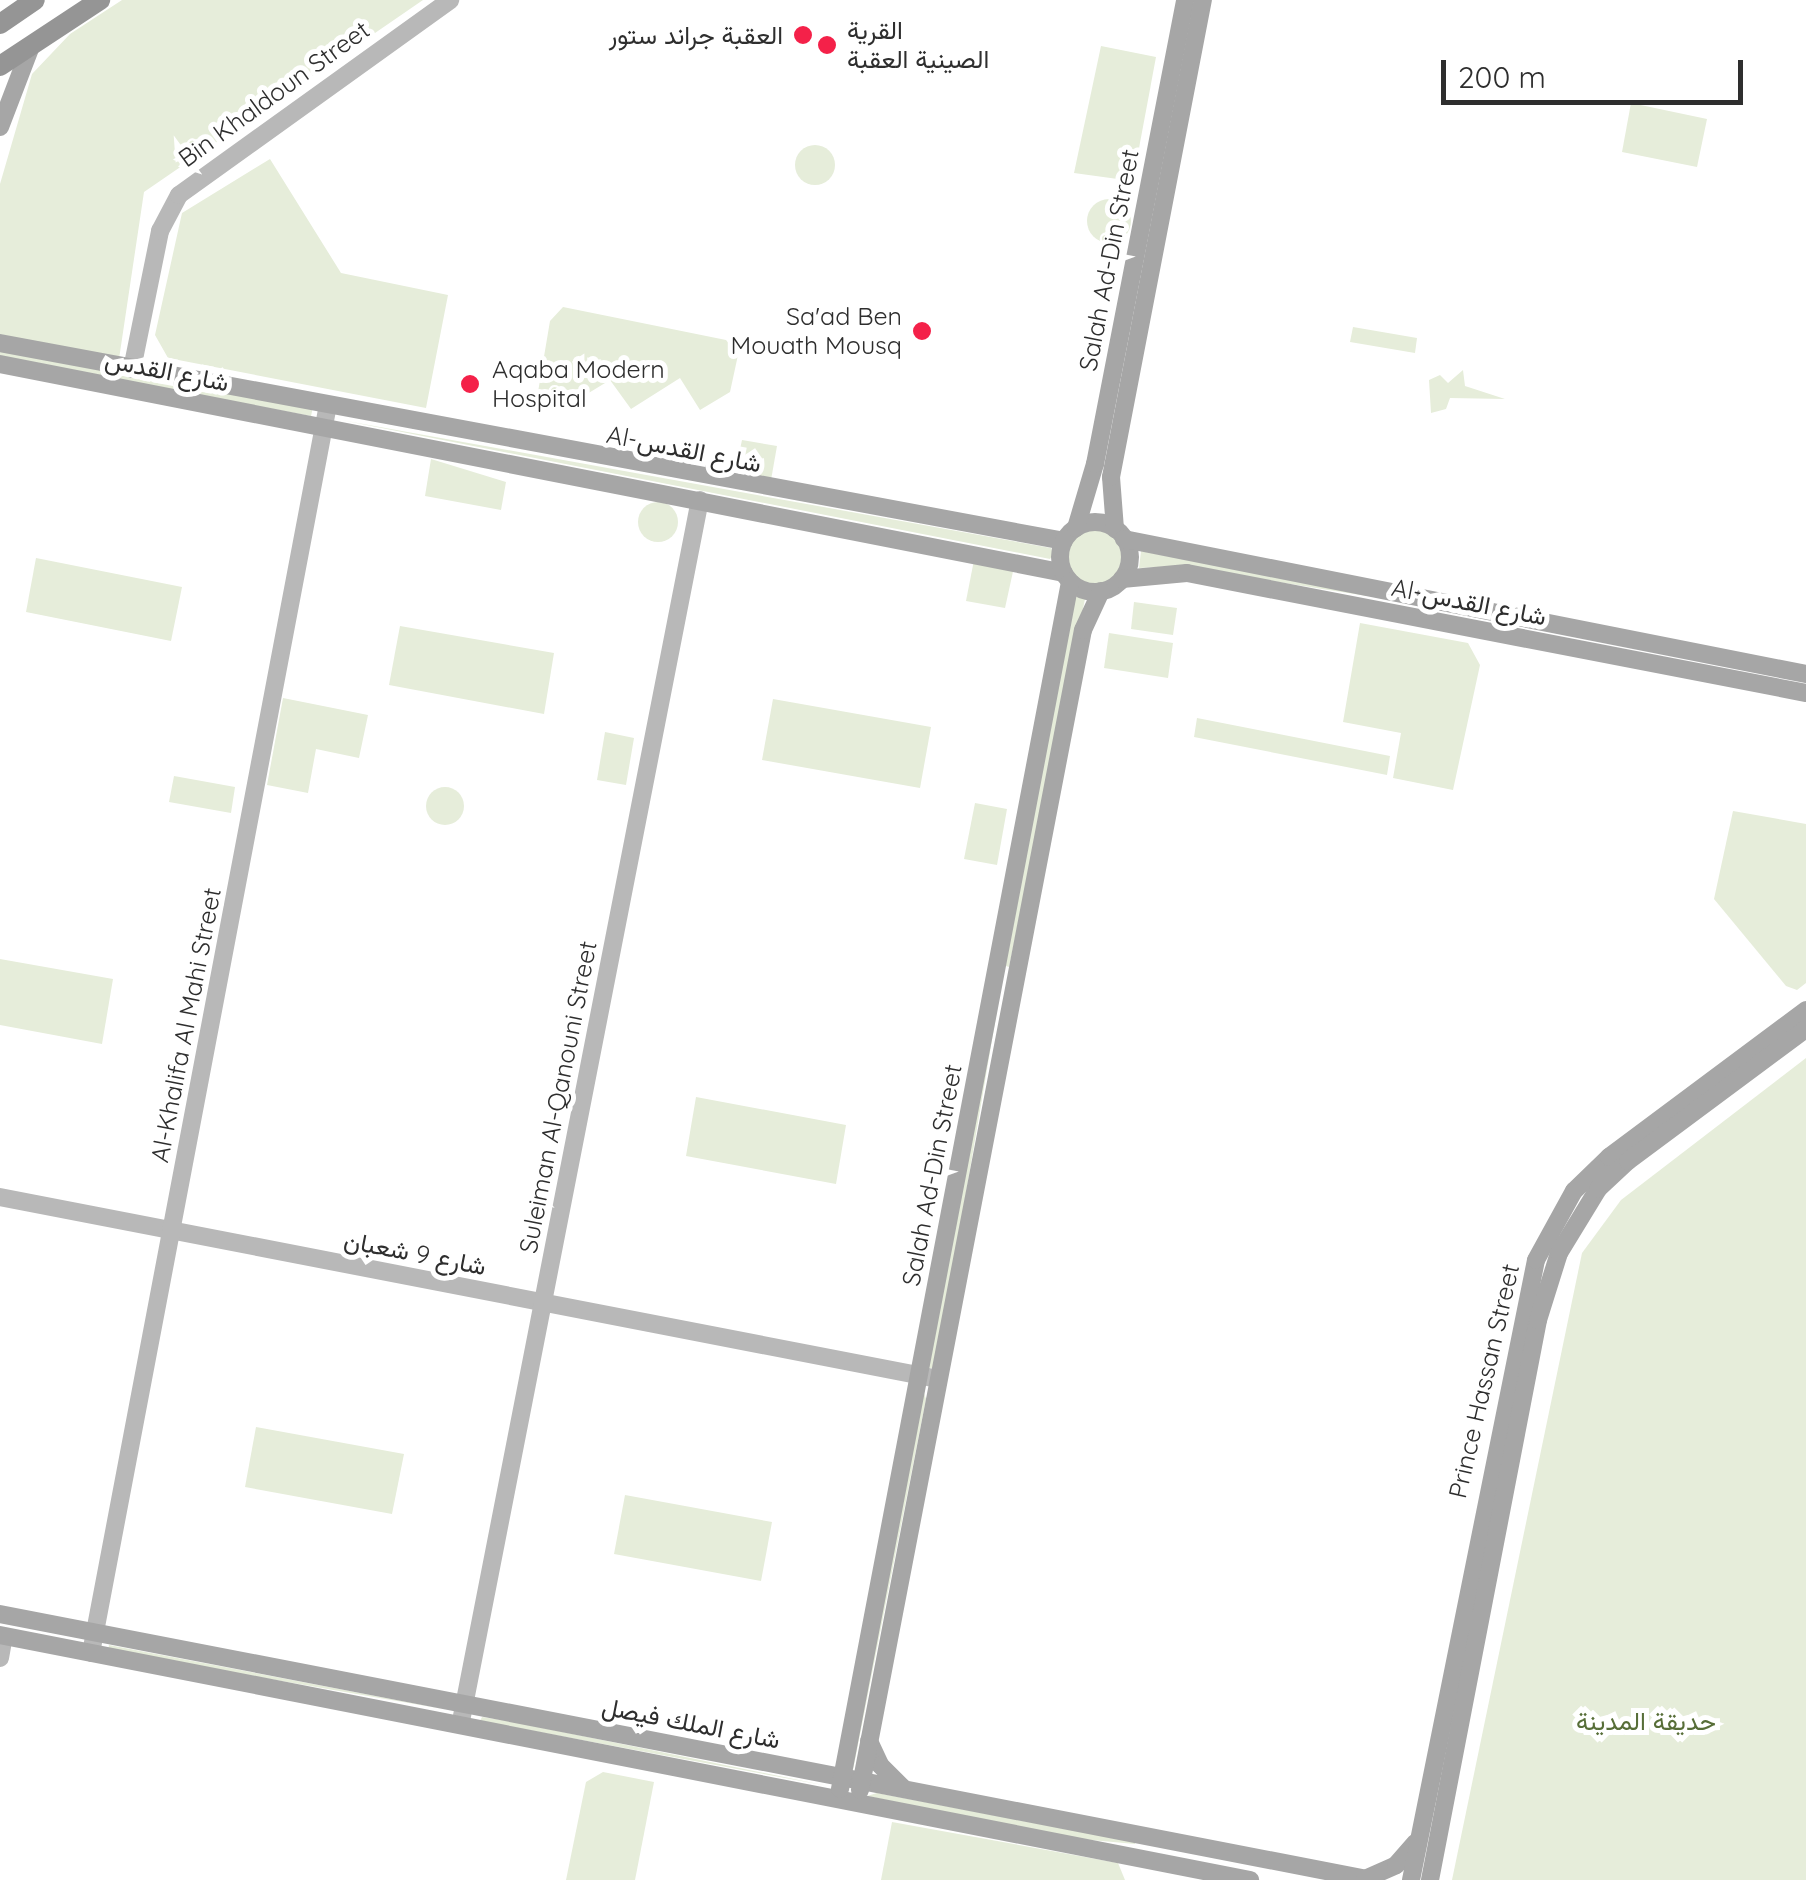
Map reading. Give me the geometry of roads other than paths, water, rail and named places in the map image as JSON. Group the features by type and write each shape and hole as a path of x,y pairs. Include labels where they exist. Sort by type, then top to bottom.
{"highway":[{"path":"0,24 35,0"},
{"path":"0,66 100,0"}],"main road":[{"name":"Salah Ad-Din Street","path":"1120,534 1111,477 1128,339 1184,0"},
{"name":"Salah Ad-Din Street","path":"1070,534 1128,339 1203,0"},
{"path":"0,127 32,45"},
{"name":"Al-شارع القدس","path":"0,343 328,405 1070,534"},
{"name":"شارع القدس","path":"0,364 324,426"},
{"name":"Al-شارع القدس","path":"324,426 1067,577"},
{"path":"1096,522 1120,534 1130,559 1122,578 1101,591 1067,577 1070,534 1096,522"},
{"name":"Al-شارع القدس","path":"1120,534 1369,599"},
{"name":"Al-شارع القدس","path":"1122,578 1187,573 1369,599 1716,666 1806,693"},
{"name":"Salah Ad-Din Street","path":"848,1799 842,1777 1067,577"},
{"name":"Salah Ad-Din Street","path":"848,1799 861,1781 870,1741 1083,630 1101,591"},
{"name":"Al-شارع القدس","path":"1716,666 1806,674"},
{"name":"Prince Hassan Street","path":"1411,1880 1527,1289 1556,1218 1609,1157 1806,1010"},
{"name":"Prince Hassan Street","path":"1430,1880 1538,1320 1559,1252 1598,1190 1628,1161 1806,1029"},
{"name":"شارع الملك فيصل","path":"0,1614 1369,1879"},
{"name":"شارع الملك فيصل","path":"2,1636 1250,1880"},
{"path":"870,1741 888,1777 912,1791"},
{"path":"1369,1879 1396,1865 1419,1837"}],"street":[{"name":"Bin Khaldoun Street","path":"132,369 160,232 179,195 450,0"},
{"name":"Al-Khalifa Al Mahi Street","path":"91,1653 328,405"},
{"name":"Suleiman Al-Qanouni Street","path":"461,1723 700,500"},
{"name":"شارع 9 شعبان","path":"0,1197 938,1379"},
{"path":"0,1658 2,1636"}],"place":[{"name":"العقبة جراند ستور","path":"803,35"},
{"name":"القرية الصينية العقبة","path":"827,45"},
{"name":"Sa'ad Ben Mouath Mousq","path":"922,331"},
{"name":"Aqaba Modern Hospital","path":"470,384"}],"park label":[{"name":"حديقة المدينة","path":"1646,1721"}]}
